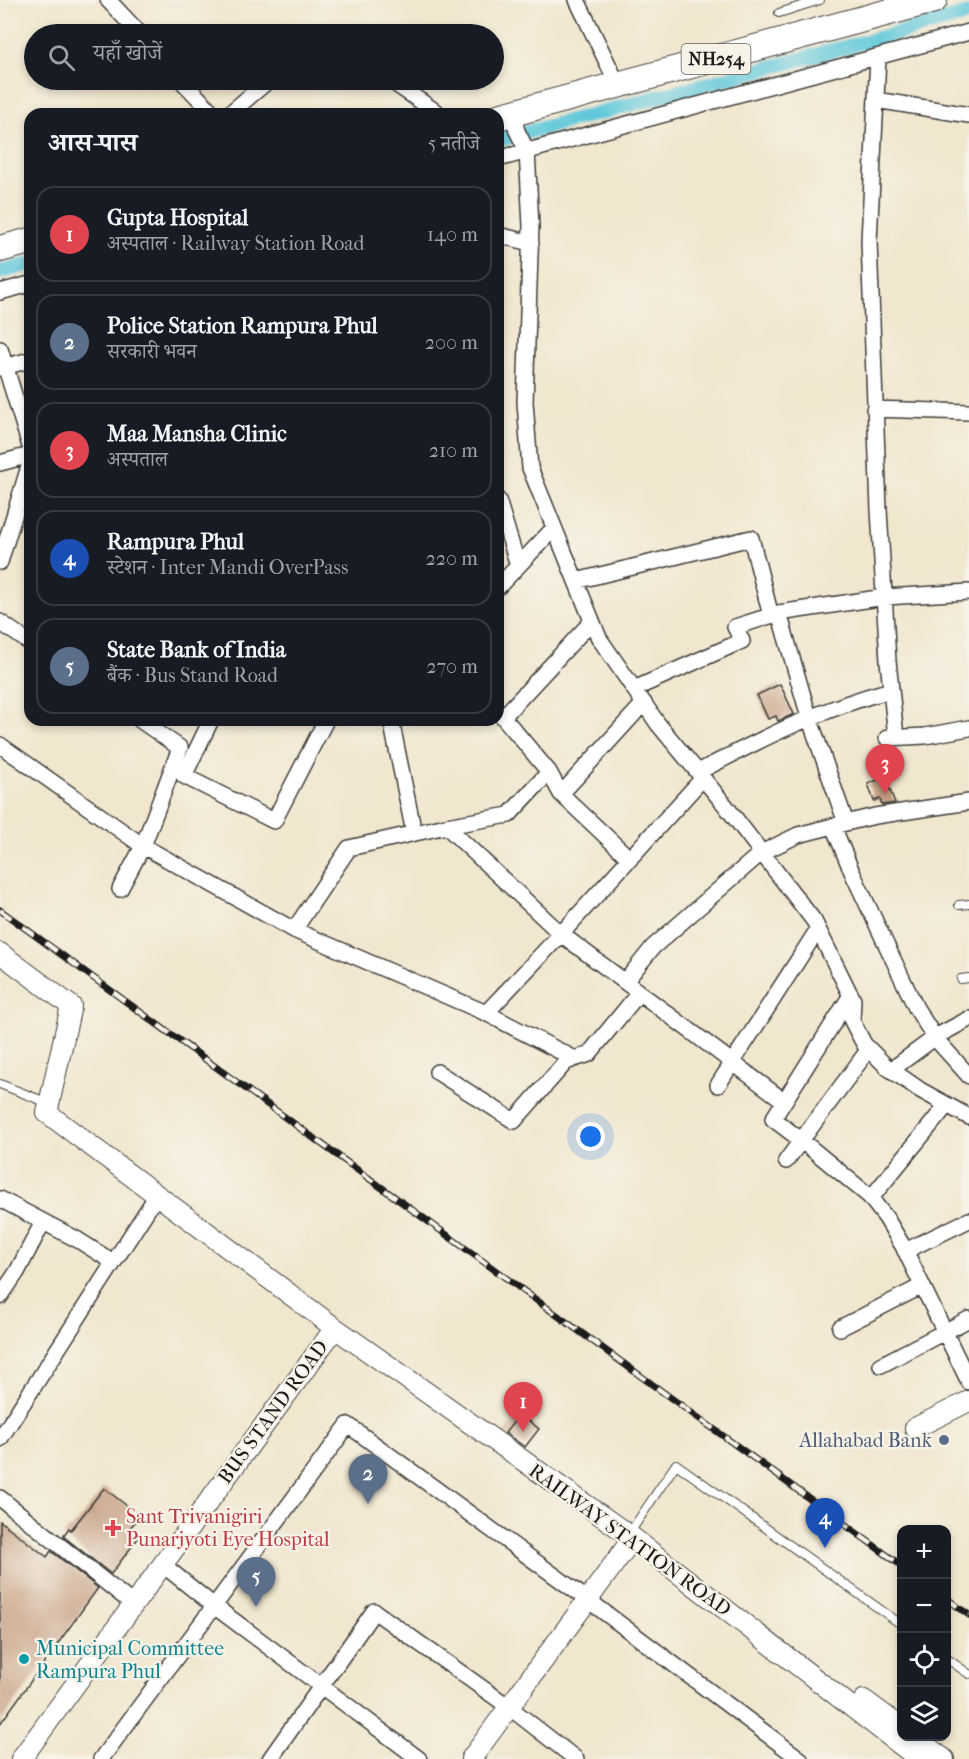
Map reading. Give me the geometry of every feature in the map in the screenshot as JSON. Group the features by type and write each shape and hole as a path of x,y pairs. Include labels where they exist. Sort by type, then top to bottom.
{"highway":[{"name":"NH254","path":"509,121 618,85 868,13 934,0"},
{"path":"0,249 24,243"}],"street":[{"path":"108,0 131,24"},
{"path":"577,0 618,85"},
{"path":"504,157 969,32"},
{"path":"878,57 869,241 874,409 892,738 925,736 969,728"},
{"path":"191,90 208,108"},
{"path":"236,108 257,90"},
{"path":"404,90 430,108"},
{"path":"876,100 969,115"},
{"path":"509,121 526,150 531,243 525,402 530,468 598,638 644,703 818,929 851,995 853,1000 852,1021 864,1044 891,1070 920,1090 947,1105 967,1112"},
{"path":"504,236 531,243"},
{"path":"0,292 24,286"},
{"path":"0,349 2,367 24,429"},
{"path":"2,367 24,362"},
{"path":"874,409 969,412"},
{"path":"0,463 24,457"},
{"path":"0,562 24,483"},
{"path":"504,520 518,566"},
{"path":"504,581 554,528"},
{"path":"576,581 751,538 809,717 852,872 916,1008 935,1038 969,1076"},
{"path":"634,689 742,641 735,627 775,615 885,597 969,592"},
{"path":"504,710 592,621"},
{"path":"0,622 24,639"},
{"path":"486,1013 630,859 700,775 809,717 854,700 891,690"},
{"path":"561,794 644,703"},
{"path":"504,719 549,772 561,794 630,859"},
{"path":"120,889 143,846 180,748 149,726"},
{"path":"208,726 183,776 274,821 323,726"},
{"path":"392,726 414,833"},
{"path":"0,745 143,846 294,930 486,1013 573,1058 580,1058 588,1054 639,993"},
{"path":"294,930 349,848 446,826 509,815 549,772"},
{"path":"625,982 654,947 761,853 798,835 839,824 875,816 969,802"},
{"path":"446,826 561,934 784,1101"},
{"path":"718,1085 818,929"},
{"path":"0,953 71,1006 50,1103"},
{"path":"851,995 773,1119 871,1198 886,1218 905,1251 969,1382"},
{"path":"891,1070 935,1038 969,1019"},
{"path":"786,1161 868,1049"},
{"path":"436,1072 514,1121 565,1063 573,1058"},
{"name":"RAILWAY STATION ROAD","path":"50,1103 47,1113 335,1328 634,1536 919,1759"},
{"path":"871,1198 947,1105"},
{"path":"0,1439 157,1195"},
{"path":"0,1199 78,1240 113,1262"},
{"path":"905,1251 969,1220"},
{"path":"0,1297 17,1272 43,1222"},
{"path":"840,1328 922,1286"},
{"path":"881,1365 969,1319"},
{"name":"BUS STAND ROAD","path":"21,1759 335,1328"},
{"path":"915,1428 969,1401"},
{"path":"101,1759 348,1425 588,1600 800,1759"},
{"path":"0,1498 133,1604"},
{"path":"471,1759 634,1536 897,1724"},
{"path":"162,1564 214,1606 419,1759"},
{"path":"270,1759 374,1611 509,1707 576,1759"},
{"path":"919,1741 944,1759"}],"lane":[{"path":"779,13 820,0"},
{"path":"959,905 969,904"},
{"path":"0,1084 50,1103"},
{"path":"634,1536 676,1464 897,1621"},
{"path":"951,1661 969,1674"}],"building":[{"path":"780,684 794,714 778,721 776,716 768,719 757,695"},
{"path":"885,777 895,803 882,805 880,799 874,801 868,784"},
{"path":"520,1414 539,1429 525,1447 505,1433"},
{"path":"104,1488 140,1516 129,1529 139,1537 111,1574 63,1536 69,1528 71,1530"},
{"name":"Municipal Committee Rampura Phul","path":"0,1521 47,1557 51,1551 98,1588 0,1724"}],"waterway":[{"path":"504,138 969,14"},
{"path":"0,272 24,266"}],"railway":[{"path":"0,910 897,1562"},
{"path":"951,1602 969,1615"}],"place":[{"name":"Maa Mansha Clinic","path":"885,794"},
{"name":"Gupta Hospital","path":"523,1432"},
{"name":"Allahabad Bank","path":"944,1440"},
{"name":"Police Station Rampura Phul","path":"368,1504"},
{"name":"Sant Trivanigiri Punarjyoti Eye Hospital","path":"113,1528"},
{"name":"Rampura Phul","path":"825,1548"},
{"name":"State Bank of India","path":"256,1607"},
{"name":"Municipal Committee Rampura Phul","path":"24,1659"}]}
